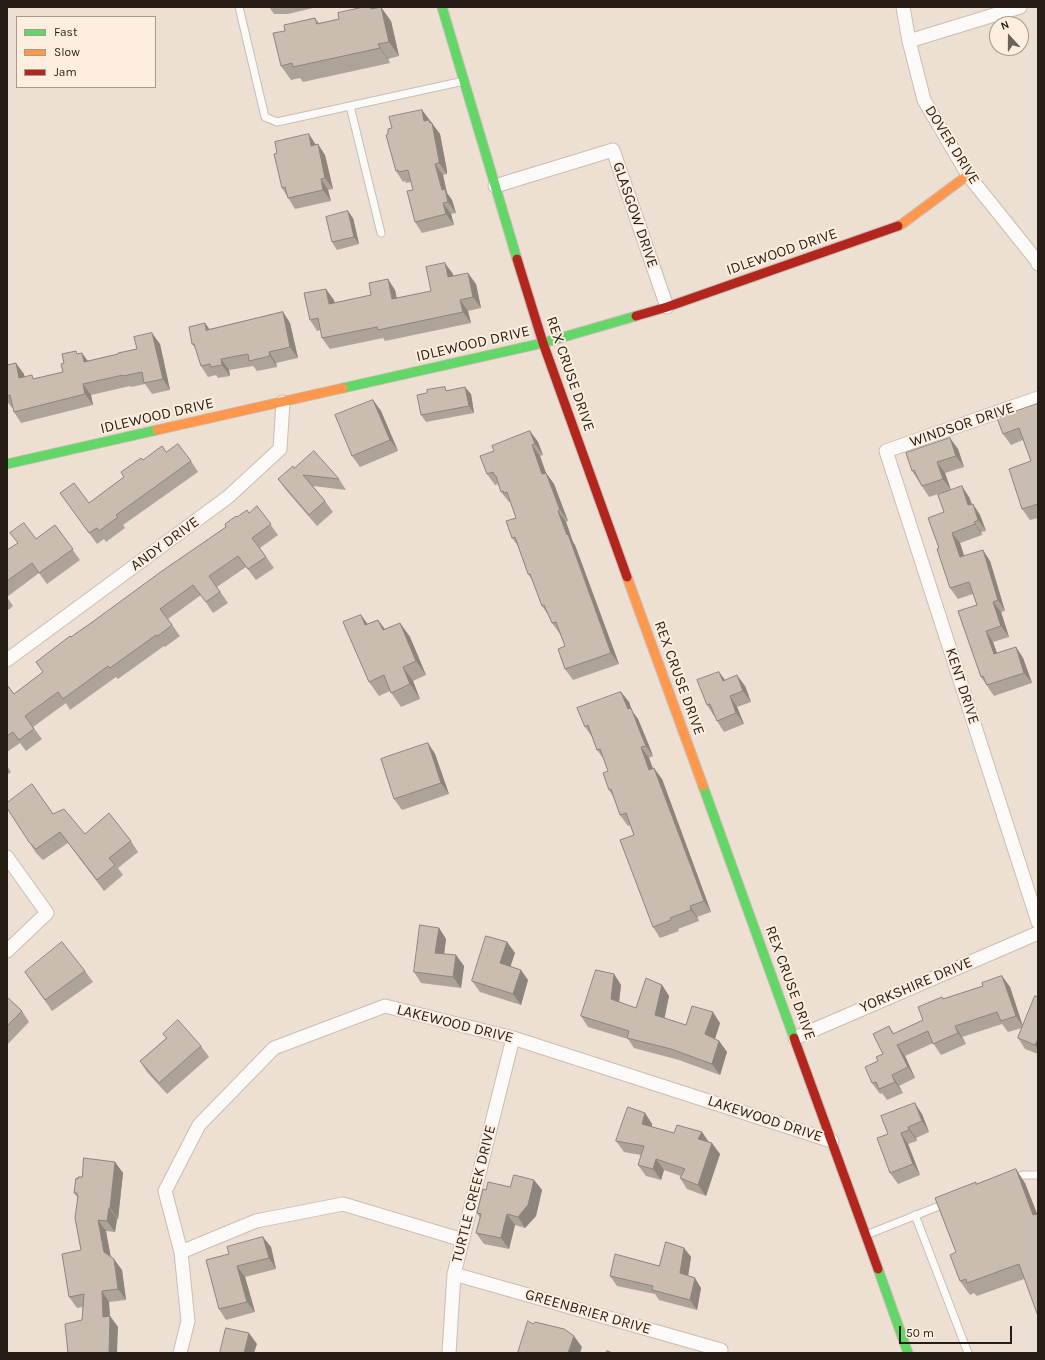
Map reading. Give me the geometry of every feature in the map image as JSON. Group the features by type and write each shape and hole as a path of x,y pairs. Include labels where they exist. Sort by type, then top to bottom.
{"street":[{"name":"REX CRUSE DRIVE","path":"442,7 543,343 908,1353"},
{"name":"DOVER DRIVE","path":"903,7 909,42 924,100 968,175 1038,264"},
{"path":"909,42 1020,7"},
{"name":"GLASGOW DRIVE","path":"495,186 613,150 666,307"},
{"name":"IDLEWOOD DRIVE","path":"7,464 543,343 666,307 902,224 968,175"},
{"name":"WINDSOR DRIVE","path":"886,451 1038,398"},
{"name":"ANDY DRIVE","path":"7,660 228,497 280,448 283,402"},
{"name":"KENT DRIVE","path":"886,451 1038,922"},
{"path":"7,857 47,913 7,951"},
{"name":"YORKSHIRE DRIVE","path":"795,1038 1038,933"},
{"name":"LAKEWOOD DRIVE","path":"180,1353 188,1321 181,1252 165,1191 199,1125 274,1048 385,1006 513,1038 832,1141"},
{"name":"TURTLE CREEK DRIVE","path":"449,1353 454,1274 513,1038"},
{"path":"181,1252 256,1221 343,1204 463,1240"},
{"name":"GREENBRIER DRIVE","path":"454,1274 721,1350"}],"lane":[{"path":"239,7 265,117 276,122 464,80"},
{"path":"350,106 381,233"},
{"path":"1008,1180 1023,1175 1038,1175"},
{"path":"866,1235 952,1201"},
{"path":"915,1215 968,1353"}],"building":[{"path":"364,7 371,7 371,9 381,7 389,42 378,44 380,48 293,67 292,63 281,66 273,33 285,31 284,25 315,18 317,24 339,19 338,13"},
{"path":"422,110 424,121 429,120 430,123 432,123 439,160 439,163 435,164 442,190 445,189 448,202 443,203 446,214 415,222 407,191 413,190 408,170 399,172 398,170 396,171 386,135 388,134 388,129 392,128 389,117"},
{"path":"309,134 311,146 318,144 325,178 321,179 323,190 288,198 285,187 282,188 274,154 277,153 275,142"},
{"path":"348,211 354,237 332,242 326,217"},
{"path":"445,263 448,277 468,273 473,297 460,300 463,312 378,330 377,327 322,338 318,318 310,320 304,293 326,289 329,304 371,295 369,283 388,279 392,299 431,291 426,267"},
{"path":"283,312 290,347 269,352 270,356 249,361 248,354 221,359 222,365 211,367 210,364 201,366 194,344 192,344 189,327 205,323 206,330"},
{"path":"152,333 163,379 144,383 142,372 123,375 83,384 85,394 14,412 10,395 7,396 7,365 16,363 19,378 32,375 33,379 63,372 61,364 64,363 62,354 76,351 77,354 82,353 84,362 137,349 134,337"},
{"path":"445,387 446,391 465,387 469,406 421,415 417,395 427,393 427,390"},
{"path":"373,400 390,440 352,456 335,415"},
{"path":"1037,404 1038,504 1022,509 1009,469 1031,461 1019,428 1003,434 997,418"},
{"path":"530,431 535,444 532,445 542,474 546,473 560,510 558,511 567,535 568,534 611,653 565,669 558,649 565,646 556,622 552,623 544,605 542,606 530,574 528,574 515,537 512,538 506,521 516,518 507,492 501,492 496,476 493,472 487,474 480,456 494,451 492,446"},
{"path":"950,438 956,456 937,462 943,479 922,486 914,470 912,471 906,453"},
{"path":"178,444 191,461 116,515 118,517 99,531 97,528 89,533 60,493 74,483 89,503 124,477 121,472 141,458 143,460 162,446 166,452"},
{"path":"314,451 339,479 303,475 325,501 309,515 278,479"},
{"path":"962,486 968,505 973,504 978,520 974,522 975,524 952,533 960,557 983,550 998,600 993,602 1001,626 986,631 994,654 1016,647 1024,673 987,685 983,676 981,677 958,611 977,605 969,582 950,588 937,549 939,548 928,518 944,512 938,495"},
{"path":"257,506 271,524 252,538 266,557 248,569 238,556 209,576 220,592 206,602 193,585 160,609 172,625 110,668 108,666 63,699 58,692 25,716 34,729 19,740 13,732 7,736 7,685 14,694 43,672 36,662 70,636 71,637 226,527 225,524 236,516 237,517 247,510 249,513"},
{"path":"24,523 36,539 55,525 73,549 39,573 32,563 7,581 7,550 18,543 10,533"},
{"path":"361,615 365,625 378,620 383,630 400,623 416,661 403,667 410,684 391,693 384,675 369,682 343,622"},
{"path":"719,672 723,681 737,675 743,691 730,696 736,713 717,721 710,704 707,705 697,680"},
{"path":"621,692 628,709 631,708 646,746 641,747 649,770 654,768 704,901 690,906 691,910 670,918 671,920 653,927 620,840 634,835 626,813 620,815 611,789 609,790 603,773 608,771 600,749 597,750 588,725 585,727 577,708"},
{"path":"428,743 441,783 394,799 381,759"},
{"path":"32,784 53,814 64,809 85,834 109,813 131,841 109,858 115,865 97,880 60,832 36,849 29,842 7,808 7,803"},
{"path":"420,925 439,928 435,953 456,955 453,977 414,972"},
{"path":"486,936 507,942 500,963 521,970 513,994 472,981"},
{"path":"62,942 85,971 45,1000 25,972"},
{"path":"596,970 614,974 611,999 636,1008 646,978 662,985 655,1015 686,1025 692,1006 713,1012 705,1034 719,1041 712,1064 671,1049 627,1038 629,1031 581,1016"},
{"path":"1002,976 1016,1016 1001,1021 997,1012 955,1026 958,1033 933,1044 928,1031 897,1045 908,1067 892,1075 895,1082 879,1089 876,1082 872,1083 865,1067 878,1061 876,1057 883,1054 873,1034 889,1026 893,1034 923,1020 918,1007 942,997 943,999 983,986 982,983"},
{"path":"1035,996 1038,997 1038,1039 1035,1045 1018,1038"},
{"path":"7,997 22,1011 7,1026"},
{"path":"178,1020 201,1046 159,1083 140,1061 167,1038 163,1034"},
{"path":"915,1103 922,1121 908,1127 909,1130 901,1133 913,1164 890,1173 877,1138 888,1134 881,1116"},
{"path":"628,1107 645,1113 642,1124 674,1133 677,1125 702,1132 698,1139 712,1143 698,1185 680,1178 685,1169 656,1159 653,1169 638,1165 644,1146 616,1141"},
{"path":"84,1158 115,1162 110,1208 107,1221 98,1220 104,1252 114,1259 118,1289 102,1291 103,1317 110,1316 109,1353 68,1353 65,1324 82,1320 84,1294 69,1297 62,1254 81,1250 75,1218 78,1196 77,1193 74,1193 76,1178 78,1179 78,1177 82,1177"},
{"path":"1016,1169 1033,1215 1037,1214 1038,1217 1038,1316 1019,1264 967,1283 966,1279 960,1281 950,1255 956,1252 935,1198 976,1182 976,1184"},
{"path":"514,1175 534,1180 528,1205 518,1217 507,1214 501,1238 476,1233 481,1214 477,1213 483,1189 486,1190 488,1182 510,1187"},
{"path":"263,1237 269,1258 237,1266 247,1302 219,1309 206,1260 229,1254 227,1247"},
{"path":"666,1242 684,1248 680,1273 695,1278 690,1300 652,1290 653,1286 610,1276 615,1254 659,1266"},
{"path":"528,1321 533,1324 535,1322 564,1329 574,1336 568,1353 518,1353"},
{"path":"226,1328 249,1333 244,1353 220,1353"}],"traffic: fast":[{"path":"442,7 517,259"},
{"path":"343,388 543,343 636,316"},
{"path":"7,464 157,430"},
{"path":"703,786 794,1038"},
{"path":"878,1269 908,1353"}],"traffic: slow":[{"path":"898,226 968,175"},
{"path":"157,430 343,388"},
{"path":"627,577 703,786"}],"traffic: jam":[{"path":"636,316 667,307 898,226"},
{"path":"517,259 543,343 627,577"},
{"path":"794,1038 878,1269"}]}
